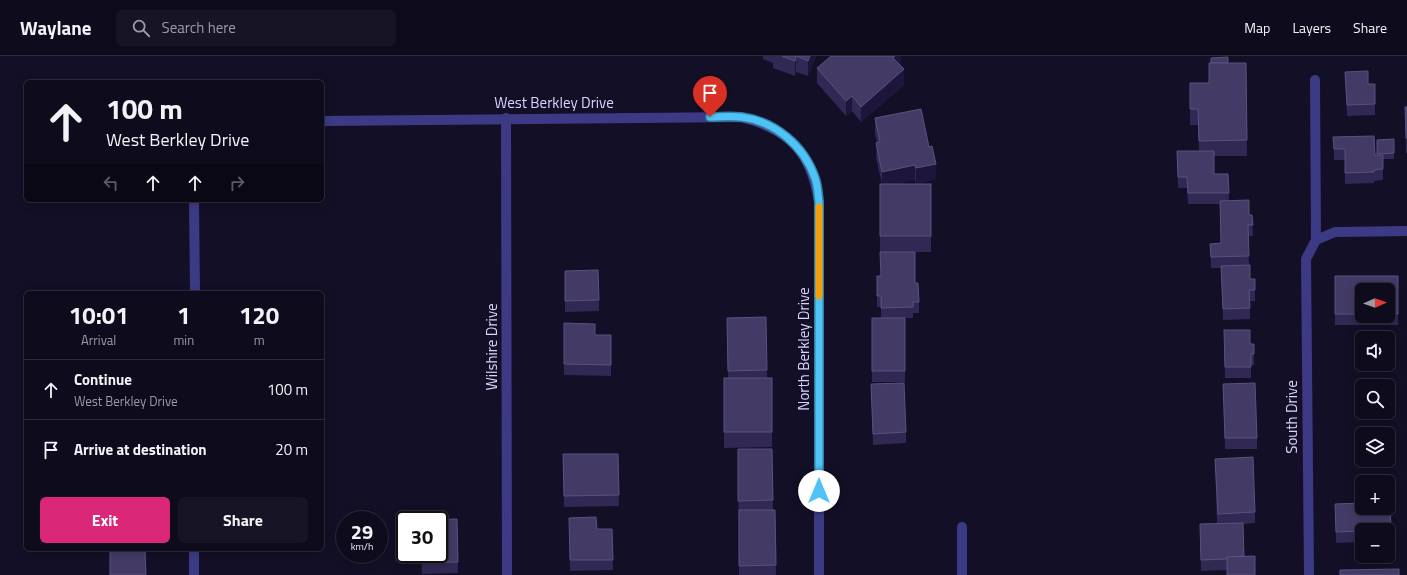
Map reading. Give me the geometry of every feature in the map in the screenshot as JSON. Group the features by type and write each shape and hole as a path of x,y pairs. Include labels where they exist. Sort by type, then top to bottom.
{"street":[{"path":"1315,80 1316,240 1335,232 1407,231"},
{"name":"West Berkley Drive","path":"324,121 506,118 741,117 762,122 777,129 783,134"},
{"name":"Wilshire Drive","path":"506,118 507,575"},
{"name":"North Berkley Drive","path":"783,134 804,155 816,179 819,202 819,575"},
{"path":"194,202 195,291"},
{"name":"South Drive","path":"1309,575 1306,259 1316,240"},
{"path":"962,526 962,575"},
{"path":"194,551 194,575"}],"building":[{"path":"782,56 796,56 795,61"},
{"path":"796,56 810,56 808,61"},
{"path":"831,56 895,56 893,58 904,69 861,107 852,96 846,101 817,68"},
{"path":"1228,57 1228,63 1211,63 1211,58"},
{"path":"1209,63 1246,63 1247,140 1199,141 1198,109 1190,109 1190,83 1209,83"},
{"path":"1368,71 1368,84 1375,84 1375,104 1347,105 1345,72"},
{"path":"1405,107 1407,107 1407,138 1406,138"},
{"path":"921,109 929,147 932,146 936,164 916,168 915,165 882,172 876,143 880,142 875,118"},
{"path":"1374,136 1375,155 1383,155 1383,169 1374,170 1374,172 1345,173 1345,149 1334,149 1333,137"},
{"path":"1394,139 1394,153 1377,154 1377,140"},
{"path":"1177,151 1214,151 1214,174 1228,174 1229,193 1188,193 1187,177 1178,177"},
{"path":"880,184 931,184 931,236 880,236"},
{"path":"1249,200 1249,215 1252,215 1253,225 1248,225 1249,256 1211,257 1210,244 1221,243 1220,201"},
{"path":"880,252 915,252 915,283 918,283 919,302 913,302 913,307 881,308 881,296 877,296 877,276 881,276"},
{"path":"1250,265 1250,279 1255,279 1255,290 1249,290 1250,308 1223,309 1221,266"},
{"path":"598,270 599,300 565,301 565,271"},
{"path":"1335,276 1398,276 1398,314 1395,314 1395,283 1355,283 1355,314 1335,314"},
{"path":"766,317 767,370 728,371 727,318"},
{"path":"872,318 905,318 905,371 872,371"},
{"path":"564,323 595,324 595,335 611,335 611,365 564,364"},
{"path":"1224,330 1250,330 1250,344 1254,344 1254,354 1251,354 1251,367 1225,367"},
{"path":"724,378 772,378 772,432 724,432"},
{"path":"904,383 906,432 873,434 871,384"},
{"path":"1255,383 1257,438 1225,438 1223,384"},
{"path":"738,449 772,449 773,500 738,501"},
{"path":"563,454 618,454 619,495 564,496"},
{"path":"1253,457 1255,512 1218,514 1215,459"},
{"path":"1355,503 1355,515 1390,515 1391,523 1355,523 1355,531 1336,532 1335,504"},
{"path":"739,510 775,510 776,565 739,566"},
{"path":"596,517 597,529 612,529 613,560 570,560 569,518"},
{"path":"448,519 457,519 458,562 448,562"},
{"path":"1243,523 1244,556 1227,557 1227,559 1201,560 1200,524"},
{"path":"110,551 145,551 146,575 110,575"},
{"path":"1255,556 1255,575 1227,575 1227,557"},
{"path":"1399,569 1399,575 1340,575 1340,570"}],"slow traffic":[{"path":"819,207 819,296"}],"route":[{"path":"710,117 741,117 762,122 777,129 804,155 816,179 819,202 819,491"}]}
